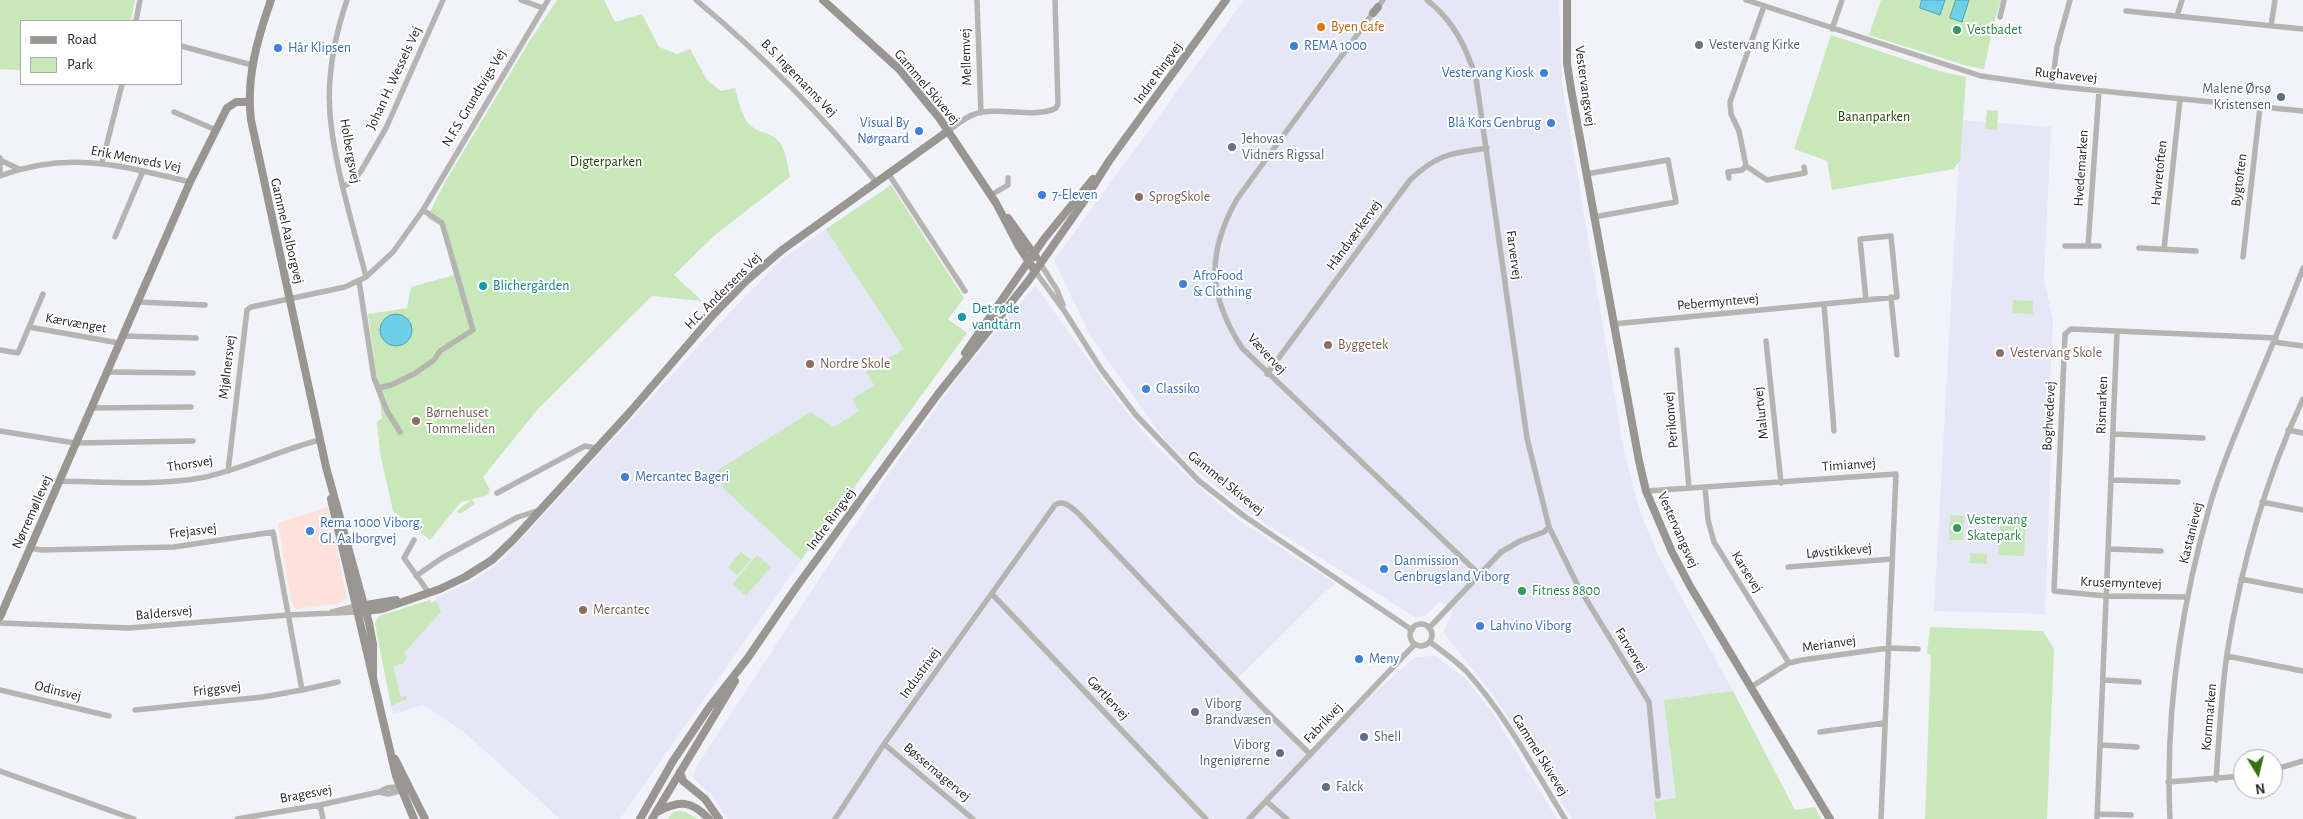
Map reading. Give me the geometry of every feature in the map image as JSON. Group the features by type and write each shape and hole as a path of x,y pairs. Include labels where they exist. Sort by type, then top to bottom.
{"street":[{"path":"136,20 140,0"},
{"name":"Gammel Aalborgvej","path":"271,0 258,38 252,65 249,102 258,158 326,467 329,491 361,609 373,644 374,677 400,789 414,819"},
{"name":"Holbergsvej","path":"348,0 340,21 332,59 330,97 332,131 366,277"},
{"name":"Johan H. Wessels Vej","path":"344,186 354,181 386,128 443,0"},
{"path":"521,0 543,8"},
{"name":"N.F.S. Grundtvigs Vej","path":"289,299 359,281 393,252 423,210 548,0"},
{"name":"B.S. Ingemanns Vej","path":"696,0 804,98 876,182"},
{"name":"Gammel Skivevej","path":"823,0 899,69 948,130 991,196 1034,253 1057,290 1065,312"},
{"name":"Mellemvej","path":"977,0 981,112"},
{"path":"948,130 968,117 981,112 1044,112 1056,108 1058,104 1055,0"},
{"name":"Indre Ringvej","path":"938,394 1028,261 1109,160 1226,0"},
{"name":"Farvervej","path":"1427,0 1438,8 1456,30 1468,53 1476,78 1527,438 1549,527 1578,586 1648,702 1658,796"},
{"name":"Vestervangsvej","path":"1567,0 1567,63 1613,324 1646,491 1672,552 1690,586 1830,819"},
{"name":"Rughavevej","path":"1746,0 1969,73 2012,82 2303,111"},
{"path":"1832,29 1842,0"},
{"path":"2000,17 2004,0"},
{"path":"2052,86 2057,47 2070,0"},
{"path":"2177,16 2182,0"},
{"path":"2271,26 2275,0"},
{"name":"Vævervej","path":"1378,6 1237,199 1221,231 1214,264 1215,288 1228,327 1242,348 1267,374 1480,575"},
{"path":"1764,6 1730,102 1731,114 1739,131 1746,166 1767,180 1805,173 1804,167"},
{"path":"2126,11 2303,30"},
{"path":"182,46 252,65"},
{"path":"102,163 122,85"},
{"name":"Hvedemarken","path":"2088,246 2099,91"},
{"name":"Havretoften","path":"2164,249 2180,99"},
{"name":"Nørremøllevej","path":"0,617 190,182 230,105 236,102 249,102"},
{"name":"Bygtoften","path":"2243,257 2260,107"},
{"path":"174,112 216,130"},
{"name":"H.C. Andersens Vej","path":"361,609 382,609 430,592 465,578 492,560 540,510 714,314 746,281 782,250 948,130"},
{"name":"Håndværkervej","path":"1267,374 1410,180 1426,164 1440,157 1487,148"},
{"name":"Erik Menveds Vej","path":"18,169 0,159 0,175 18,169 62,162 102,163 190,182"},
{"name":"Indre Ringvej","path":"640,819 689,736 747,660 795,589 938,394 1035,270 1082,204 1109,160"},
{"path":"1586,174 1668,160 1676,202 1594,217"},
{"path":"1729,178 1728,172 1742,170 1746,166"},
{"path":"115,237 143,171"},
{"path":"888,173 965,291"},
{"path":"991,196 1008,185 1008,178"},
{"name":"Gammel Skivevej","path":"996,203 1028,261 1134,414 1200,481 1244,516 1412,630"},
{"path":"378,388 391,385 414,374 434,360 440,351 473,330 442,223 423,210"},
{"path":"1866,300 1860,239 1891,236 1897,297 1891,297 1897,355"},
{"path":"2065,246 2100,246"},
{"path":"2139,248 2196,251"},
{"name":"Kastanievej","path":"2170,819 2168,782 2174,690 2188,597 2210,504 2231,444 2300,284 2303,268"},
{"path":"359,281 378,388 387,411 400,432"},
{"name":"Kærvænget","path":"0,350 18,353 43,294"},
{"name":"Pebermyntevej","path":"1613,324 1891,297"},
{"name":"Mjølnersvej","path":"228,471 246,313 251,307 289,299"},
{"path":"138,302 205,305"},
{"path":"1824,304 1834,431"},
{"name":"Kærvænget","path":"29,327 120,340"},
{"name":"Boghvedevej","path":"2054,591 2065,334 2071,329 2275,340"},
{"name":"Rismarken","path":"2117,332 2097,816 2131,815"},
{"path":"120,340 196,338"},
{"path":"2275,340 2303,346"},
{"name":"Malurtvej","path":"1766,341 1781,483"},
{"name":"Perikonvej","path":"1677,350 1689,488"},
{"path":"107,372 193,373"},
{"name":"Kornmarken","path":"2216,780 2227,656 2241,579 2262,502 2288,430 2303,400"},
{"path":"91,408 191,407"},
{"path":"2288,430 2303,433"},
{"path":"0,431 75,444 193,441"},
{"path":"2114,434 2203,438"},
{"name":"Thorsvej","path":"59,480 164,481 199,478 228,471 320,440"},
{"path":"497,493 585,446 596,448"},
{"name":"Timianvej","path":"1646,491 1896,474 1880,819"},
{"path":"2112,480 2178,482"},
{"name":"Karsevej","path":"1705,487 1708,520 1714,542 1789,663"},
{"name":"Industrivej","path":"835,819 884,744 1059,502 1064,502 1079,514 1310,754"},
{"path":"2262,502 2303,510"},
{"name":"H.C. Andersens Vej","path":"416,576 442,558 526,513 540,510"},
{"path":"1429,628 1509,546 1544,532 1549,527"},
{"name":"Frejasvej","path":"30,548 41,550 112,550 174,547 273,532 288,615"},
{"path":"414,540 404,558 430,592"},
{"path":"2109,549 2161,551"},
{"name":"Løvstikkevej","path":"1788,567 1892,559"},
{"path":"2241,579 2303,591"},
{"name":"Krusemyntevej","path":"2054,591 2106,596 2188,597"},
{"name":"Gørtlervej","path":"992,594 1206,819"},
{"name":"Baldersvej","path":"0,623 129,628 361,609"},
{"path":"288,615 302,690"},
{"path":"1420,625 1429,628 1432,634 1430,642 1423,646 1415,644 1411,637 1412,630 1420,625"},
{"name":"Gammel Skivevej","path":"1430,642 1464,670 1484,692 1565,819"},
{"name":"Fabrikvej","path":"1249,819 1415,644"},
{"name":"Merianvej","path":"1751,687 1789,663 1888,648 1918,649"},
{"path":"2227,656 2303,671"},
{"name":"Indre Ringvej","path":"654,816 747,660"},
{"path":"2104,680 2139,682"},
{"name":"Friggsvej","path":"135,710 264,697 338,682"},
{"name":"Odinsvej","path":"0,690 109,716"},
{"path":"1820,732 1884,722"},
{"name":"Bøssemagervej","path":"884,744 973,819"},
{"path":"2100,745 2137,747"},
{"name":"Gammel Aalborgvej","path":"391,753 425,819"},
{"path":"2283,767 2303,761"},
{"path":"0,771 134,819"},
{"path":"680,772 682,781 705,799 719,819"},
{"path":"2168,782 2233,777"},
{"name":"Bragesvej","path":"237,819 320,805 408,786"},
{"path":"1266,801 1287,819"},
{"path":"654,816 670,805 682,803 695,807 709,819"},
{"path":"320,805 323,819"}],"shaded area":[{"path":"1244,0 1559,0 1562,83 1624,452 1640,512 1658,555 1733,691 1665,700 1676,798 1655,801 1656,819 1572,819 1495,697 1443,632 1453,613 1440,601 1424,617 1415,617 1250,514 1194,468 1164,439 1090,335 1054,260"},
{"name":"Vestervang Skole","path":"1961,120 2051,127 2044,279 2053,322 2050,385 2053,399 2045,614 1934,611"},
{"name":"Mercantec","path":"891,185 945,318 956,339 620,819 560,819 463,731 423,705 393,714 375,623 379,616 430,600 431,603 436,601 436,598 474,580 500,562 730,312 782,259"},
{"path":"1035,285 1112,393 1150,440 1191,480 1234,517 1336,584 1325,592 1238,678 1310,750 1415,657 1435,656 1465,678 1493,713 1557,819 727,819 713,796 693,778 696,767 887,476 959,376"},
{"path":"328,507 347,598 337,604 296,609 291,602 278,523"}],"green space":[{"path":"0,0 135,0 131,20 20,20 20,70 0,69"},
{"name":"Digterparken","path":"557,0 604,0 615,22 642,14 659,47 677,54 690,49 707,80 721,91 735,88 747,122 778,140 785,155 790,177 715,235 674,275 702,301 652,296 538,409 483,477 490,490 487,495 472,499 475,504 460,514 457,511 471,500 461,502 430,540 393,511 380,453 377,422 382,418 368,314 407,308 411,287 454,275 441,226 427,218 444,184 529,42"},
{"name":"Vestbadet","path":"1881,0 2001,0 1994,22 1984,69 1964,65 1869,35"},
{"name":"Bananparken","path":"1831,35 1939,71 1966,77 1960,161 1953,169 1832,190 1827,161 1794,149"},
{"path":"1987,110 1998,111 1997,130 1985,129"},
{"path":"891,185 964,298 948,319 967,333 801,560 725,490 714,473 810,412 834,427 859,411 852,399 874,385 866,372 904,349 826,229"},
{"path":"2013,300 2033,301 2033,314 2012,313"},
{"name":"Vestervang Skatepark","path":"1950,515 1964,516 1963,540 1949,540"},
{"path":"2000,516 2026,517 2024,556 1998,555"},
{"path":"741,552 751,560 737,575 728,567"},
{"path":"1970,553 1987,554 1987,564 1970,563"},
{"path":"757,555 771,567 746,596 732,584"},
{"path":"430,600 431,603 436,601 441,612 404,653 407,656 404,663 393,667 401,697 406,696 407,699 391,706 375,623 379,616"},
{"path":"1930,627 2043,631 2054,649 2047,819 1925,819 1931,655 1927,653"},
{"path":"1733,691 1795,810 1815,807 1821,819 1656,819 1654,801 1676,798 1664,700"},
{"path":"679,811 698,819 668,819 673,812"}],"water":[{"path":"1922,0 1945,0 1940,15 1920,8"},
{"path":"1956,0 1969,0 1962,22 1950,18"},
{"path":"396,314 402,315 407,319 411,324 411,336 407,341 402,345 396,346 390,345 385,341 381,336 380,330 381,324 385,319 390,315"}],"place":[{"name":"Byen Cafe","path":"1321,27"},
{"name":"Vestbadet","path":"1957,30"},
{"name":"Vestervang Kirke","path":"1699,45"},
{"name":"REMA 1000","path":"1294,46"},
{"name":"Hår Klipsen","path":"278,48"},
{"name":"Vestervang Kiosk","path":"1544,73"},
{"name":"Malene Ørsø Kristensen","path":"2281,97"},
{"name":"Blå Kors Genbrug","path":"1551,123"},
{"name":"Visual By Nørgaard","path":"919,131"},
{"name":"Jehovas Vidners Rigssal","path":"1232,147"},
{"name":"7-Eleven","path":"1042,195"},
{"name":"SprogSkole","path":"1139,197"},
{"name":"AfroFood & Clothing","path":"1183,284"},
{"name":"Blichergården","path":"483,286"},
{"name":"Det røde vandtårn","path":"962,317"},
{"name":"Byggetek","path":"1328,345"},
{"name":"Vestervang Skole","path":"2000,353"},
{"name":"Nordre Skole","path":"810,364"},
{"name":"Classiko","path":"1146,389"},
{"name":"Børnehuset Tommeliden","path":"416,421"},
{"name":"Mercantec Bageri","path":"625,477"},
{"name":"Vestervang Skatepark","path":"1957,528"},
{"name":"Rema 1000 Viborg, Gl. Aalborgvej","path":"310,531"},
{"name":"Danmission Genbrugsland Viborg","path":"1384,569"},
{"name":"Fitness 8800","path":"1522,591"},
{"name":"Mercantec","path":"583,610"},
{"name":"Lahvino Viborg","path":"1480,626"},
{"name":"Meny","path":"1359,659"},
{"name":"Viborg Brandvæsen","path":"1195,712"},
{"name":"Shell","path":"1364,737"},
{"name":"Viborg Ingeniørerne","path":"1280,753"},
{"name":"Falck","path":"1326,787"}]}
